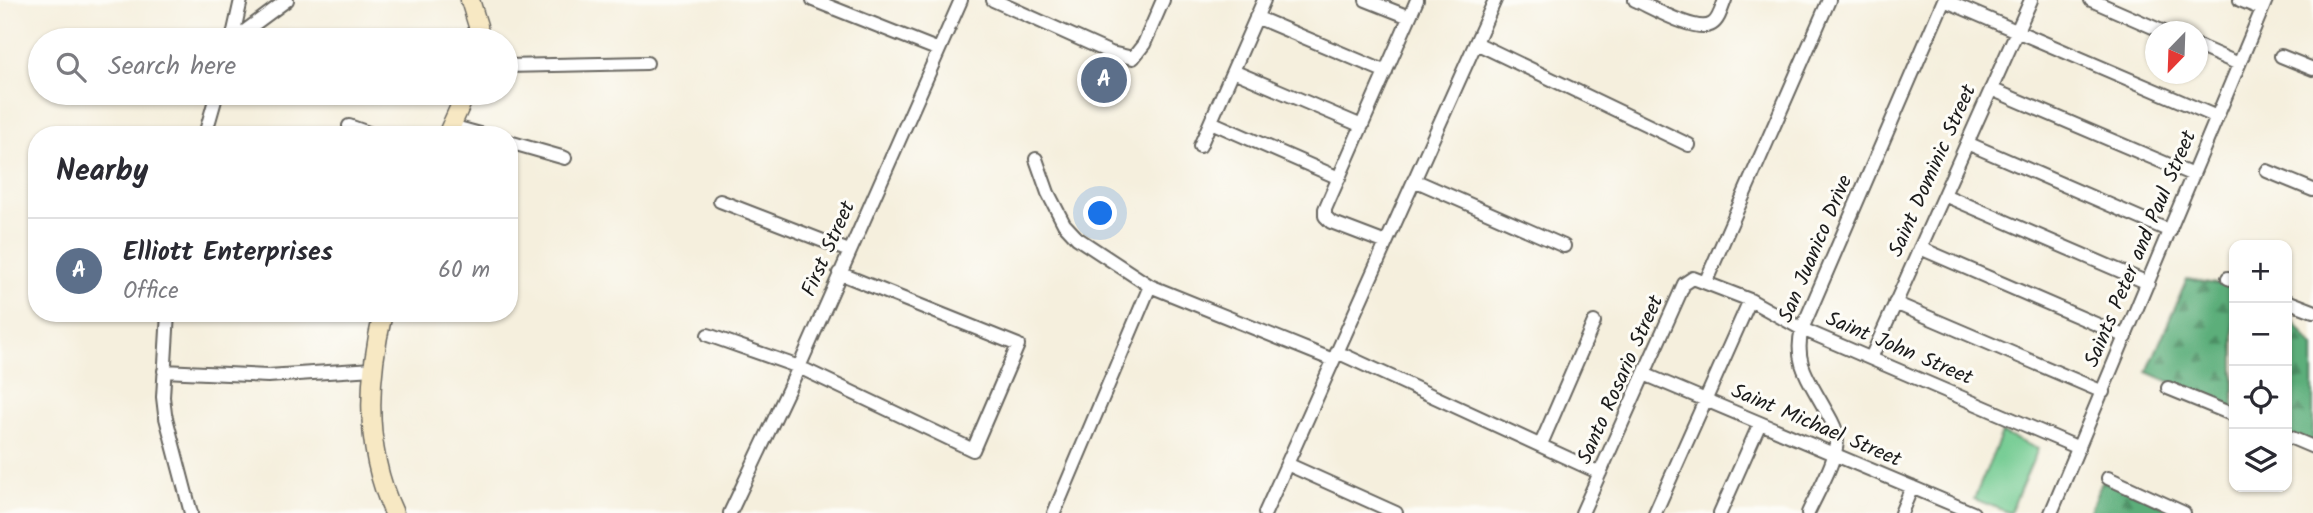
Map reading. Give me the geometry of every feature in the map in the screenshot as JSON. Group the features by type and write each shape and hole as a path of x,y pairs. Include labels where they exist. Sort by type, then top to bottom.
{"main road":[{"path":"470,0 478,28"},
{"path":"451,126 460,105"},
{"path":"381,322 373,369 370,415 372,444 384,493 394,513"}],"street":[{"path":"235,28 241,0"},
{"path":"248,28 287,0"},
{"path":"813,0 939,50"},
{"name":"First Street","path":"730,513 799,366 961,0"},
{"path":"993,0 1111,53 1133,58 1144,44 1163,0"},
{"path":"1200,146 1264,0"},
{"path":"1366,0 1409,18"},
{"path":"1386,243 1331,222 1325,216 1325,209 1417,0"},
{"path":"1265,513 1495,0"},
{"path":"1635,0 1689,24 1703,27 1716,20 1725,0"},
{"path":"1706,281 1829,0"},
{"path":"1944,0 2217,117"},
{"name":"San Juanico Drive","path":"1835,454 1836,431 1800,364 1798,345 1802,329 1944,0"},
{"name":"Saint Dominic Street","path":"1871,358 2031,0"},
{"path":"2091,0 2145,24"},
{"path":"2240,0 2264,5"},
{"name":"Saints Peter and Paul Street","path":"2051,513 2264,5"},
{"path":"1256,17 1386,72"},
{"path":"1476,43 1689,145"},
{"path":"2208,51 2239,64"},
{"path":"2281,56 2313,69"},
{"path":"518,66 647,64"},
{"path":"1233,71 1362,126"},
{"path":"1991,89 2193,175"},
{"path":"208,126 214,105"},
{"path":"1211,121 1339,178"},
{"path":"1967,143 2170,231"},
{"path":"518,145 565,158"},
{"path":"1036,159 1048,193 1064,224 1077,238 1150,286 1335,356 1600,472"},
{"path":"2267,171 2313,190"},
{"path":"1414,180 1564,246"},
{"path":"1944,195 2148,283"},
{"path":"720,201 849,251"},
{"path":"1920,248 2126,337"},
{"path":"708,335 799,366 973,450 1018,345 839,274"},
{"name":"Santo Rosario Street","path":"1582,513 1686,281 1693,278 1706,281"},
{"name":"Saint John Street","path":"1706,281 1750,300 1802,329 2080,447"},
{"path":"1054,513 1150,286"},
{"path":"1656,513 1750,300"},
{"path":"1895,303 2103,392"},
{"path":"2292,303 2313,312"},
{"path":"167,322 163,397 165,414 191,513"},
{"path":"1541,444 1594,323"},
{"path":"164,371 268,376 373,369"},
{"name":"Saint Michael Street","path":"1644,374 1973,513"},
{"path":"2168,388 2229,413"},
{"path":"1720,513 1760,423"},
{"path":"2292,438 2313,447"},
{"path":"1808,513 1835,454"},
{"path":"1287,464 1396,513"},
{"path":"2108,478 2184,513"},
{"path":"1901,513 1912,487"}],"green space":[{"path":"2187,279 2229,286 2229,408 2147,372"},
{"path":"2292,319 2313,347 2313,445 2292,435"},
{"path":"2002,433 2038,449 2010,513 1974,499"},
{"path":"2103,478 2179,513 2089,513"}],"place":[{"name":"Elliott Enterprises","path":"1104,80"}]}
